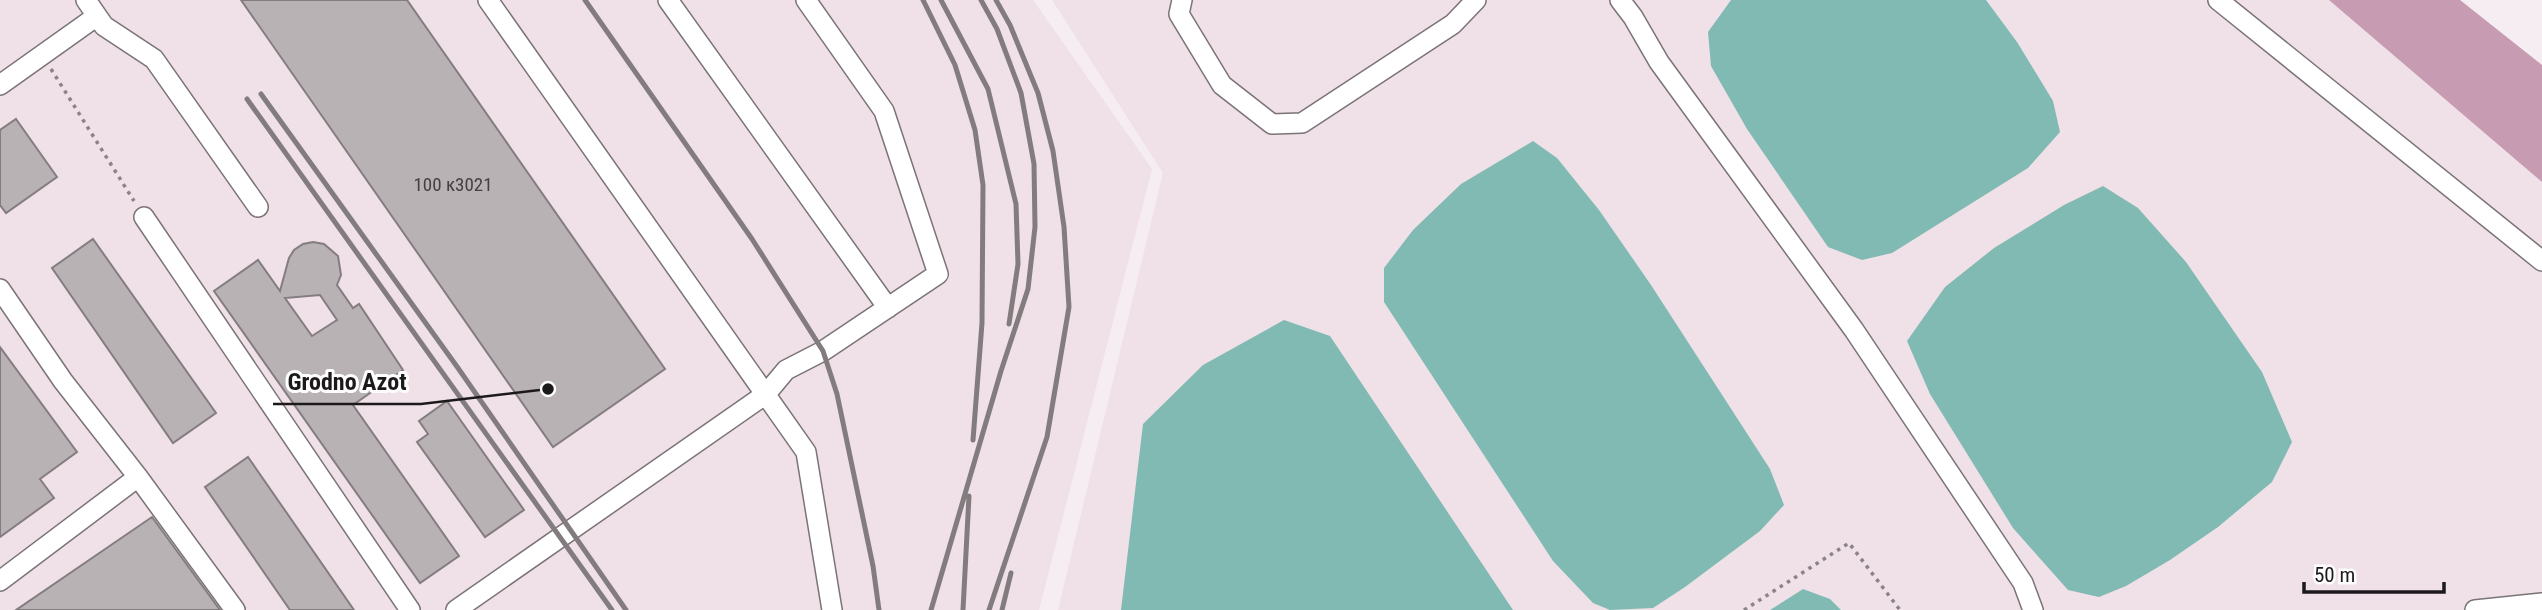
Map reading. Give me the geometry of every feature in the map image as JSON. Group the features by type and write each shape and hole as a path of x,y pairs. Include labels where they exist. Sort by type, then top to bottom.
{"lane":[{"path":"488,0 806,453 832,610"},
{"path":"668,0 888,307"},
{"path":"456,610 766,394 786,370 824,351 937,274 884,111 806,0"},
{"path":"1182,0 1179,14 1222,85 1272,124 1302,123 1453,24 1476,0"},
{"path":"1620,0 1633,17 1658,62 1854,330 2023,583 2033,610"},
{"path":"2218,0 2542,261"},
{"path":"0,85 42,55 91,8 104,26 155,59 258,207"},
{"path":"144,217 410,610"},
{"path":"0,289 63,381 138,477 235,610"},
{"path":"0,581 138,477"},
{"path":"2475,610 2542,603"}],"path":[{"path":"42,55 144,217"},
{"path":"1744,610 1849,543 1900,610"}],"shaded area":[{"path":"0,0 1033,0 1152,169 1039,610 0,610"},
{"path":"1052,0 2343,0 2542,169 2542,610 1058,610 1163,173"},
{"path":"1731,0 1986,0 2017,42 2053,101 2060,132 2028,168 1892,253 1862,260 1828,247 1747,129 1711,66 1708,32"},
{"path":"2329,0 2460,0 2542,65 2542,182"},
{"path":"1533,141 1557,158 1599,210 1651,285 1770,469 1784,505 1760,531 1653,608 1610,610 1593,603 1553,561 1384,302 1384,268 1413,230 1461,184"},
{"path":"2103,186 2138,208 2186,262 2262,372 2292,442 2272,482 2218,527 2126,586 2099,597 2068,590 2013,528 1930,394 1907,341 1945,287 1994,248 2064,205"},
{"path":"1284,320 1330,336 1513,610 1121,610 1143,424 1203,365"},
{"path":"1803,589 1830,599 1841,610 1770,610"}],"building":[{"path":"241,0 407,0 665,369 553,447"},
{"path":"16,119 57,177 6,213 0,205 0,130"},
{"path":"93,239 216,413 173,443 52,268"},
{"path":"303,244 324,244 338,256 341,275 337,285 353,308 359,304 403,370 353,405 459,556 420,583 214,291 258,260 280,291 289,258 294,250","holes":["320,295 337,320 312,336 285,298"]},
{"path":"0,347 77,452 40,479 54,498 0,537"},
{"path":"447,401 524,510 485,537 417,442 428,434 419,421"},
{"path":"248,457 354,610 290,610 205,487"},
{"path":"152,517 220,610 16,610"}],"railway":[{"path":"585,0 752,239 823,351 837,394 873,566 879,610"},
{"path":"923,0 955,65 975,130 983,185 982,323 973,440"},
{"path":"941,0 988,89 1016,204 1018,264 1009,324"},
{"path":"931,610 1001,371 1028,289 1035,227 1034,164 1021,93 997,29 981,0"},
{"path":"989,610 1047,437 1069,307 1064,227 1053,151 1038,93 1010,25 996,0"},
{"path":"261,94 458,368 626,610"},
{"path":"247,99 612,610"},
{"path":"963,610 969,496"},
{"path":"1002,610 1011,573"}],"place":[{"name":"Grodno Azot","path":"548,389"}]}
